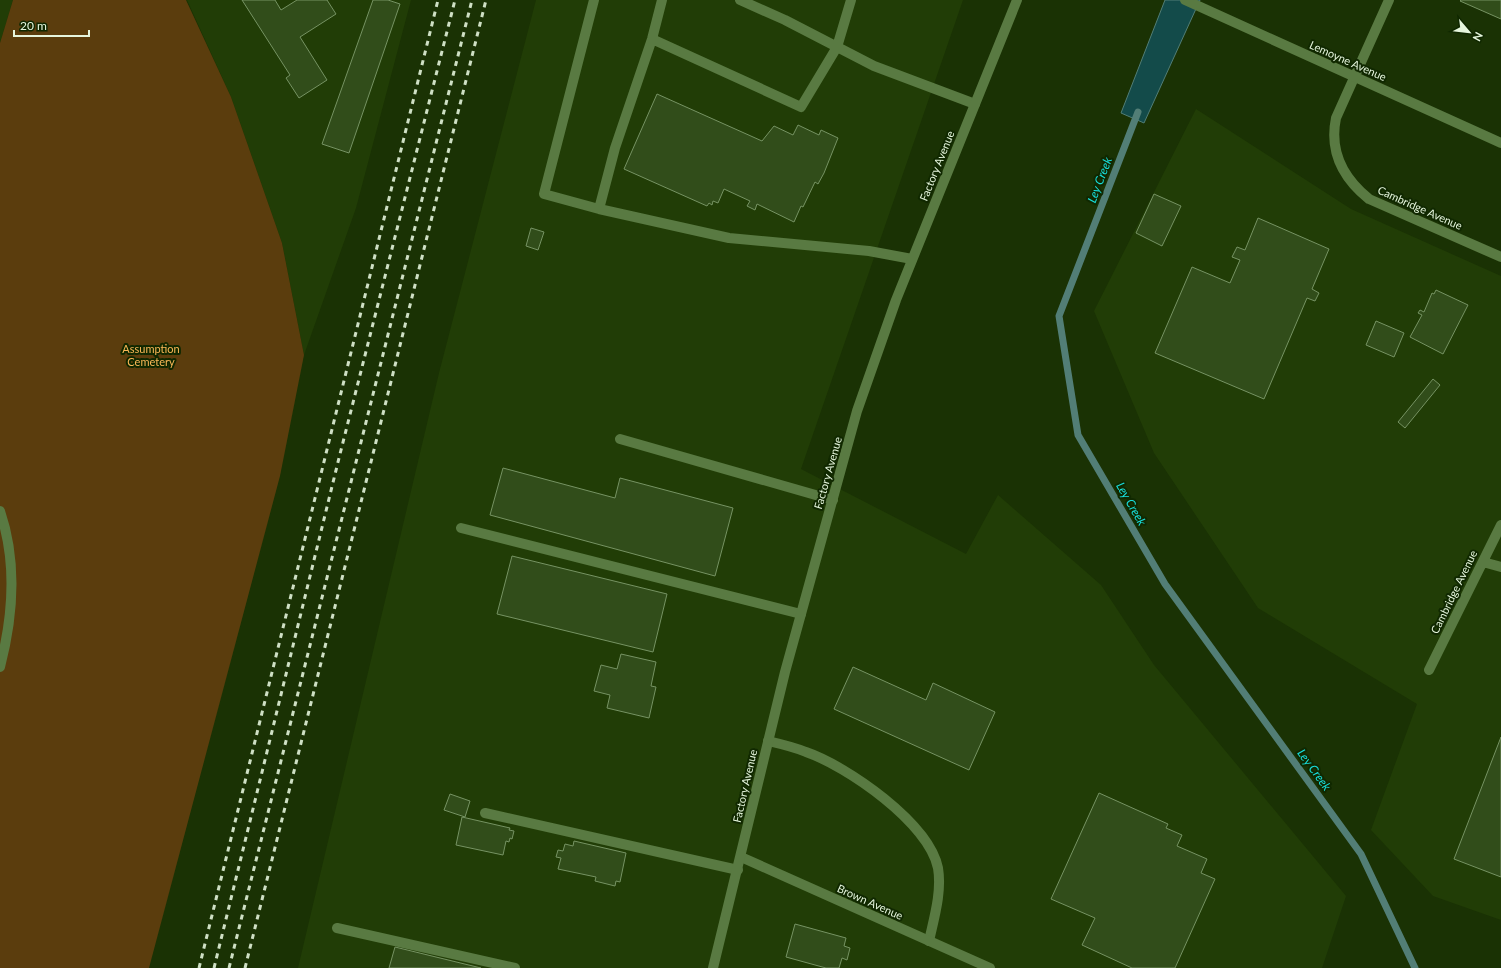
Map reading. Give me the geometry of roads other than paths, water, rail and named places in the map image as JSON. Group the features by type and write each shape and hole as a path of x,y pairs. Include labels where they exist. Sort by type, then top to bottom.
{"street":[{"path":"594,0 544,194 599,209 728,238 869,251 912,259"},
{"path":"599,209 615,148 652,39 662,0"},
{"path":"740,0 874,66 975,104"},
{"path":"652,39 801,107 836,47 851,0"},
{"name":"Factory Avenue","path":"713,968 738,870 768,741 801,614 857,411 896,300 1017,0"},
{"name":"Lemoyne Avenue","path":"1185,0 1217,16 1501,143"},
{"name":"Cambridge Avenue","path":"1389,0 1336,118 1332,135 1343,172 1353,186 1369,199 1501,257"},
{"path":"620,439 833,500"},
{"path":"0,511 7,532 12,590 7,640 0,667"},
{"name":"Cambridge Avenue","path":"1429,670 1501,525"},
{"path":"461,528 801,614"},
{"path":"1483,562 1501,567"},
{"path":"768,741 807,752 841,769 871,788 906,817 926,842 938,868 938,894 929,941"},
{"path":"485,813 738,870"},
{"name":"Brown Avenue","path":"741,857 990,968"},
{"path":"337,928 515,968"}],"water":[{"path":"1165,0 1200,0 1144,123 1121,113"}],"waterway":[{"name":"Ley Creek","path":"1138,112 1059,316 1078,435 1165,584 1361,854 1415,968"}],"railway":[{"path":"199,968 438,0"},
{"path":"214,968 339,458 455,0"},
{"path":"229,968 472,0"},
{"path":"245,968 486,0"}],"park label":[{"name":"Assumption Cemetery","path":"151,355"}]}
